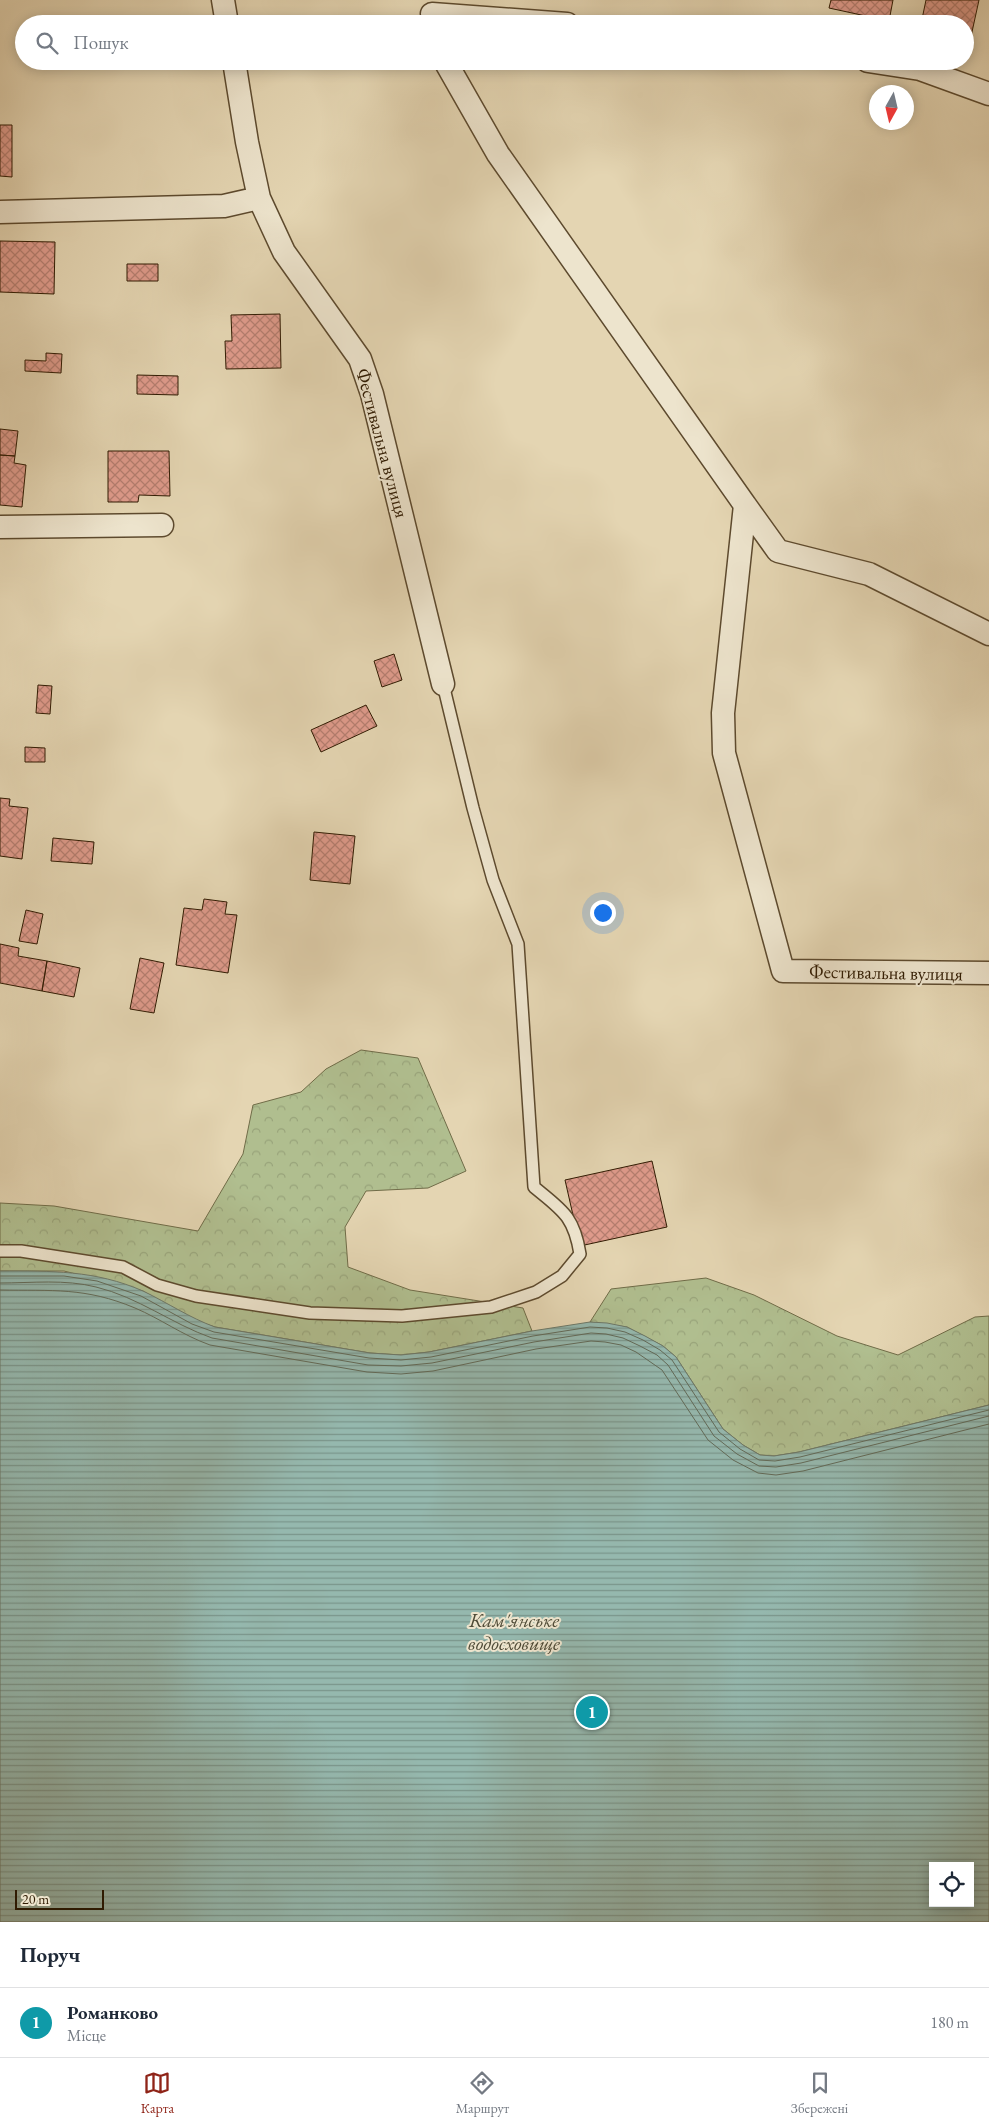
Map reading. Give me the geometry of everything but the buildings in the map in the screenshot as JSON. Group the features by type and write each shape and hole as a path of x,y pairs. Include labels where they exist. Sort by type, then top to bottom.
{"street":[{"path":"223,0 226,15"},
{"path":"431,12 465,15"},
{"name":"Фестивальна вулиця","path":"235,70 247,142 259,198 284,252 360,359 372,394 443,684"},
{"path":"450,70 498,154 778,551 869,574 989,634"},
{"path":"923,70 989,94"},
{"path":"0,212 224,206 259,198"},
{"name":"Фестивальна вулиця","path":"745,505 723,713 724,753 783,971 989,973"},
{"path":"0,527 162,525"}],"lane":[{"path":"0,1251 22,1252 123,1267 157,1285 196,1296 310,1313 402,1316 491,1307 536,1292 562,1276 580,1254 577,1232 564,1212 534,1187 518,944 493,880 473,808 443,684"}],"green space":[{"path":"361,1050 418,1058 466,1171 428,1188 366,1191 345,1227 348,1267 410,1290 523,1308 532,1331 429,1352 401,1355 370,1353 215,1327 194,1320 143,1291 64,1271 0,1271 0,1203 54,1206 198,1231 243,1154 253,1105 301,1092 326,1069"},
{"path":"706,1278 754,1295 837,1336 898,1355 975,1317 989,1316 989,1405 799,1452 774,1456 760,1455 743,1445 723,1429 676,1357 663,1346 627,1327 590,1322 611,1289"}],"water":[{"name":"Кам'янське водосховище","path":"0,1271 90,1275 143,1291 215,1327 370,1353 401,1355 429,1352 532,1331 590,1322 627,1327 663,1346 676,1357 723,1429 743,1445 760,1455 774,1456 799,1452 989,1405 989,1922 0,1922"}],"place":[{"name":"Романково","path":"592,1712"}]}
